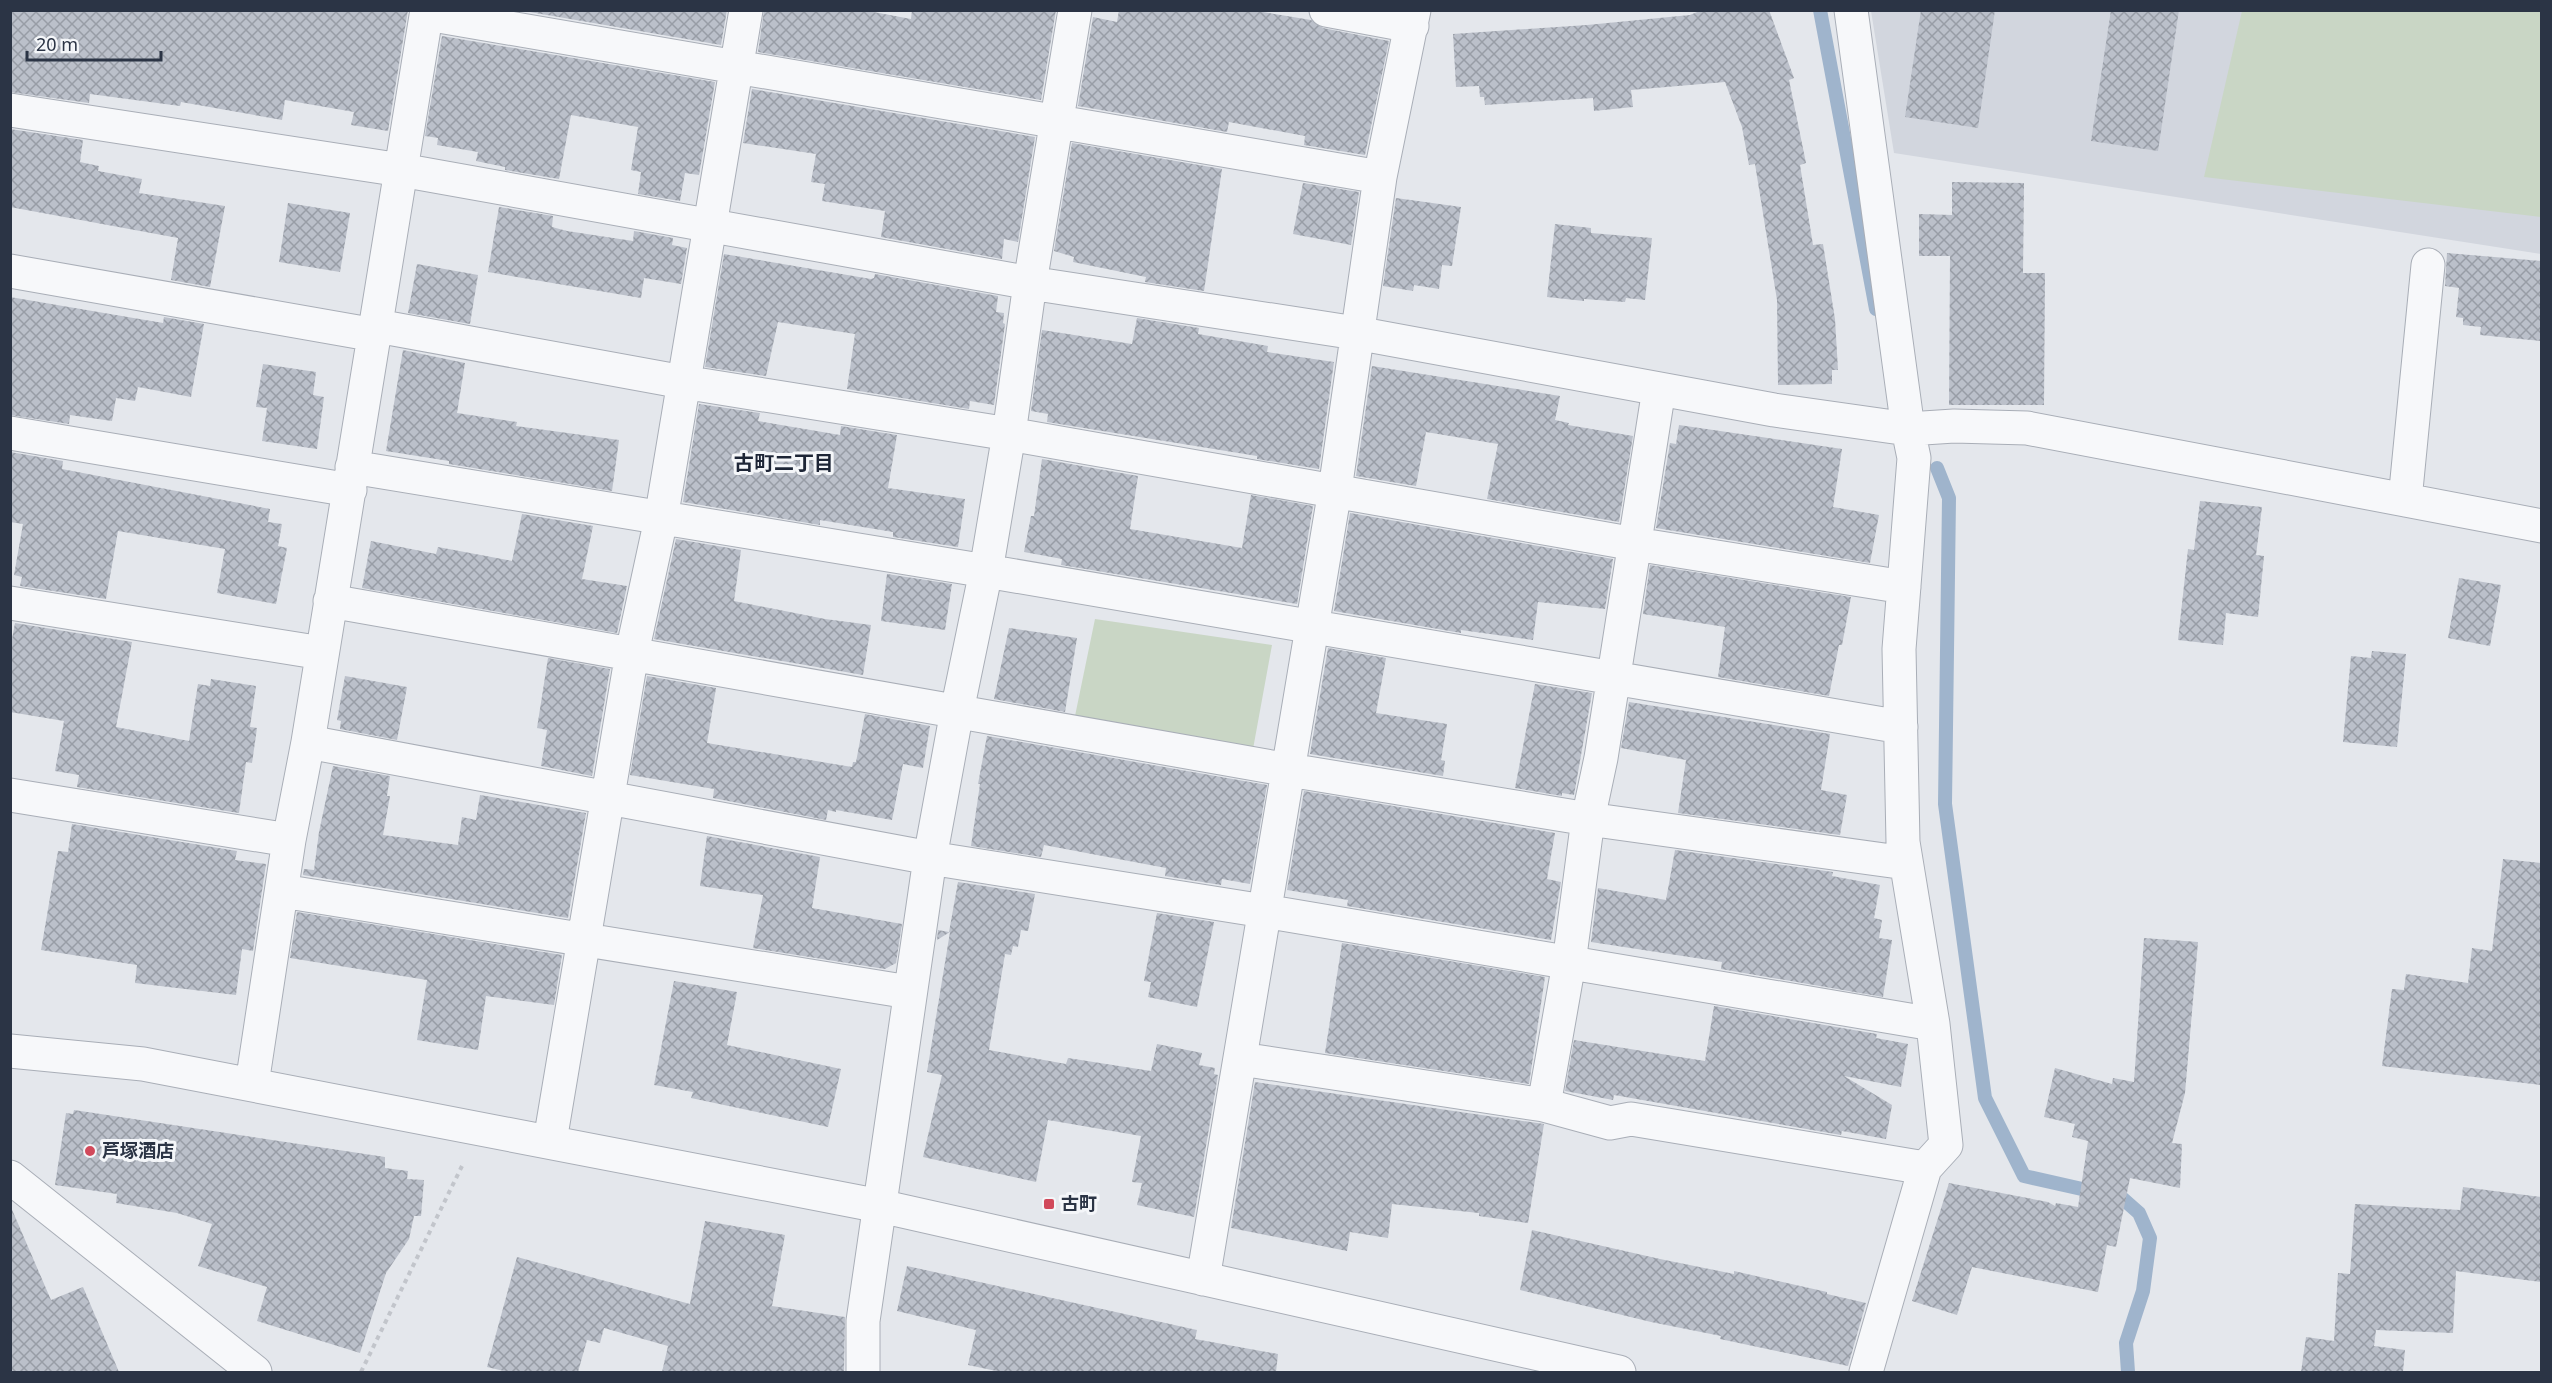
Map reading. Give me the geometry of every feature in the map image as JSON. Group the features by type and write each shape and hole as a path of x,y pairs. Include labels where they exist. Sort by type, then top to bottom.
{"street":[{"path":"550,1141 632,653 661,519 746,10"},
{"path":"863,1372 863,1321 930,858 986,572 1010,434 1030,283 1075,10"},
{"path":"1203,1279 1335,490 1380,177 1413,18 1326,10"},
{"path":"1851,10 1908,429 1914,458 1899,649 1903,842 1933,1024 1946,1145 1925,1168 1866,1372"},
{"path":"252,1084 289,840 308,742 427,12 1380,177"},
{"path":"10,110 401,170 1030,283 1356,333 1774,410 1908,429 1954,426 2027,428 2541,526"},
{"path":"2405,500 2428,264"},
{"path":"10,271 1010,434 1635,544 1904,587"},
{"path":"1544,1105 1569,963 1588,819 1601,758 1659,389"},
{"path":"10,433 661,519 1901,727"},
{"path":"330,601 1289,770 1588,819 1906,863"},
{"path":"10,603 322,653"},
{"path":"308,742 930,858 1264,911 1933,1024"},
{"path":"10,795 289,840"},
{"path":"282,891 909,993"},
{"path":"10,1051 143,1064 880,1206 1619,1372"},
{"path":"1241,1059 1544,1105 1610,1123 1631,1119 1925,1168"},
{"path":"10,1177 255,1372"}],"path":[{"path":"361,1372 481,1128"}],"shaded area":[{"path":"1871,11 2541,11 2541,254 1894,153"}],"green space":[{"path":"2242,11 2541,11 2541,217 2204,177"},
{"path":"1095,619 1272,645 1253,749 1075,716"}],"building":[{"path":"10,10 408,10 388,131 351,125 354,112 285,100 282,120 181,102 180,106 90,94 89,103 10,92"},
{"path":"518,10 727,10 721,45"},
{"path":"764,10 863,10 911,19 912,10 1056,10 1041,100 758,52"},
{"path":"1119,10 1251,10 1311,20 1323,28 1389,41 1365,155 1304,145 1305,136 1229,122 1227,132 1078,106 1093,17 1117,22"},
{"path":"1702,10 1769,10 1794,78 1789,80 1806,163 1800,165 1813,245 1823,244 1835,319 1838,370 1832,370 1832,384 1778,385 1777,300 1755,164 1749,165 1742,127 1725,82 1631,90 1633,107 1594,111 1593,98 1485,105 1484,97 1480,97 1479,86 1456,87 1453,34 1587,25 1690,15"},
{"path":"1921,10 1995,10 1978,128 1905,117"},
{"path":"2111,10 2179,10 2158,151 2091,141"},
{"path":"442,36 715,82 699,175 685,173 680,201 638,194 641,172 631,170 638,127 571,115 559,179 505,170 505,167 476,161 478,152 437,145 438,138 425,136"},
{"path":"752,89 1035,137 1018,242 1004,239 1002,259 881,237 885,211 822,201 825,184 811,182 816,154 743,143"},
{"path":"10,129 83,140 80,162 99,166 98,171 142,179 139,193 225,206 210,287 171,280 178,238 10,207"},
{"path":"1072,143 1222,169 1204,291 1145,282 1146,277 1073,262 1074,257 1054,251"},
{"path":"1952,182 2024,183 2023,273 2045,273 2044,405 1949,405 1950,256 1919,256 1919,214 1952,215"},
{"path":"1303,183 1359,192 1351,245 1293,234"},
{"path":"1396,198 1461,207 1452,266 1442,265 1439,289 1414,285 1413,291 1383,286"},
{"path":"288,203 350,213 340,272 279,262"},
{"path":"499,207 553,216 552,227 567,231 633,241 634,231 673,238 672,245 687,248 681,284 644,278 641,298 488,272"},
{"path":"1555,224 1591,228 1591,233 1652,238 1645,300 1626,298 1625,302 1584,299 1584,301 1547,297"},
{"path":"2447,253 2541,261 2541,341 2480,335 2481,327 2463,325 2463,318 2456,317 2459,288 2445,286"},
{"path":"724,254 871,279 875,274 998,296 996,312 1004,313 1003,323 1005,324 994,405 970,401 969,409 847,389 855,334 778,322 766,376 705,367"},
{"path":"417,264 478,275 470,324 408,313"},
{"path":"10,297 163,323 164,317 204,324 191,397 138,387 135,401 116,398 112,421 70,415 69,424 10,415"},
{"path":"1137,318 1199,328 1198,334 1268,346 1267,352 1334,362 1319,469 1257,459 1257,456 1047,422 1048,414 1031,411 1042,330 1132,344"},
{"path":"403,350 465,363 457,413 517,422 516,426 619,440 612,491 449,464 449,461 386,451"},
{"path":"263,364 316,372 313,395 324,397 317,449 262,441 267,408 256,407"},
{"path":"1372,366 1560,396 1555,420 1569,423 1568,425 1633,436 1619,522 1487,499 1498,444 1426,432 1416,486 1356,476"},
{"path":"699,404 760,413 758,421 840,435 841,426 897,435 888,488 965,499 958,547 893,537 893,532 820,520 820,525 683,502"},
{"path":"1679,425 1842,449 1833,507 1879,515 1870,563 1656,528 1670,443 1676,444"},
{"path":"10,452 63,461 62,469 270,509 268,522 282,524 278,546 287,548 276,604 217,593 225,549 118,531 106,599 20,586 22,577 14,575 23,524 10,522"},
{"path":"1042,459 1138,476 1130,529 1242,548 1251,495 1313,506 1297,604 1061,565 1062,559 1024,552 1031,516 1034,516"},
{"path":"2200,501 2262,507 2256,555 2264,556 2258,617 2226,613 2223,645 2178,640 2188,549 2194,550"},
{"path":"1350,513 1613,559 1605,609 1538,602 1533,640 1461,630 1461,633 1334,611"},
{"path":"522,514 593,526 582,579 627,586 617,633 362,588 371,541 436,554 438,547 512,561"},
{"path":"676,539 741,550 734,601 825,619 871,625 863,675 654,639"},
{"path":"1650,565 1851,597 1829,696 1718,677 1725,627 1643,614"},
{"path":"887,574 952,584 945,630 881,621"},
{"path":"2459,578 2501,585 2490,646 2448,638"},
{"path":"15,623 132,642 116,727 189,741 198,684 210,686 211,679 256,686 250,727 257,728 252,763 246,762 239,813 77,787 79,775 55,771 64,721 10,712 10,649"},
{"path":"1009,628 1077,638 1065,712 994,699"},
{"path":"1328,648 1386,658 1376,713 1447,724 1441,760 1445,761 1443,776 1310,754"},
{"path":"2372,651 2406,654 2397,747 2343,742 2351,656 2371,658"},
{"path":"548,658 610,669 592,776 541,766 547,730 537,728"},
{"path":"345,676 407,687 397,740 340,729 341,721 337,720"},
{"path":"647,676 716,688 707,743 852,767 853,762 856,762 865,714 930,726 923,768 903,764 892,820 828,810 826,820 713,798 714,789 630,775"},
{"path":"1535,684 1592,693 1574,795 1562,793 1562,796 1515,788"},
{"path":"1629,702 1830,734 1821,790 1847,795 1840,835 1678,813 1686,760 1621,748"},
{"path":"987,736 1267,785 1250,884 1222,879 1221,885 1165,876 1166,868 1044,845 1041,857 971,846 980,784 978,784"},
{"path":"333,766 390,776 387,796 390,796 383,835 458,845 462,817 476,820 480,795 586,813 568,918 303,875 304,869 314,870 319,832"},
{"path":"1304,791 1555,833 1547,879 1561,882 1551,940 1347,906 1348,900 1287,890"},
{"path":"72,824 237,851 235,860 266,864 253,951 242,949 236,995 135,983 137,965 41,950 58,851 68,852"},
{"path":"707,836 820,857 812,908 902,924 896,963 885,969 753,948 763,895 700,886"},
{"path":"1675,850 1833,872 1832,876 1880,885 1874,918 1882,920 1879,938 1892,940 1883,997 1721,969 1722,962 1591,942 1598,888 1666,900"},
{"path":"2503,859 2541,863 2541,1085 2382,1066 2392,989 2404,990 2406,974 2468,983 2472,948 2492,951"},
{"path":"958,882 1035,894 1028,931 1021,930 1018,947 1013,946 1011,955 1005,954 989,1050 1066,1064 1068,1058 1151,1071 1157,1044 1202,1053 1199,1065 1215,1068 1214,1074 1218,1075 1194,1217 1137,1205 1142,1183 1132,1182 1141,1136 1048,1120 1036,1182 923,1157 942,1075 927,1072 950,932 937,940 938,930 949,932"},
{"path":"297,912 562,955 554,1005 486,996 478,1050 417,1040 427,980 290,958"},
{"path":"1157,913 1214,922 1197,1007 1148,997 1151,982 1144,981"},
{"path":"2144,938 2198,942 2185,1093 2172,1143 2182,1144 2180,1188 2130,1178 2116,1247 2107,1245 2098,1292 1972,1267 1957,1315 1912,1301 1949,1183 2048,1202 2055,1206 2056,1203 2078,1207 2088,1141 2072,1137 2075,1124 2044,1117 2055,1068 2112,1084 2113,1078 2134,1082"},
{"path":"1342,943 1545,977 1529,1084 1325,1053"},
{"path":"674,981 737,992 727,1045 841,1069 828,1127 691,1098 693,1092 654,1085"},
{"path":"1714,1006 1877,1034 1876,1038 1908,1044 1901,1087 1844,1076 1892,1105 1886,1139 1842,1131 1841,1135 1614,1095 1613,1100 1565,1091 1574,1040 1705,1061"},
{"path":"1255,1082 1544,1124 1528,1223 1479,1216 1479,1213 1392,1204 1388,1238 1350,1232 1347,1251 1231,1228"},
{"path":"74,1110 385,1157 385,1168 408,1171 407,1179 424,1180 421,1216 414,1216 409,1239 386,1273 360,1353 257,1321 267,1287 198,1266 212,1224 177,1213 116,1203 117,1194 55,1185 66,1113 73,1114"},
{"path":"2463,1187 2541,1197 2541,1282 2456,1271 2453,1333 2376,1330 2374,1346 2405,1350 2403,1372 2301,1372 2306,1337 2334,1341 2338,1273 2350,1274 2355,1204 2460,1210"},
{"path":"10,1205 51,1300 83,1287 119,1372 10,1372"},
{"path":"705,1221 785,1235 772,1306 845,1317 844,1372 662,1372 668,1346 604,1328 600,1343 587,1340 578,1372 508,1372 487,1367 517,1257 690,1304"},
{"path":"1532,1230 1734,1274 1734,1271 1866,1303 1848,1366 1720,1339 1721,1336 1651,1322 1520,1290"},
{"path":"907,1266 1197,1330 1195,1339 1278,1354 1276,1372 1001,1372 968,1365 976,1330 897,1311"}],"waterway":[{"path":"1820,10 1876,309"},
{"path":"1937,468 1949,498 1945,804 1985,1098 2024,1176 2122,1198 2139,1213 2150,1238 2143,1291 2126,1343 2128,1372"}],"place":[{"name":"芦塚酒店","path":"90,1151"},
{"name":"古町","path":"1049,1204"}],"district":[{"name":"古町二丁目","path":"784,463"}]}
